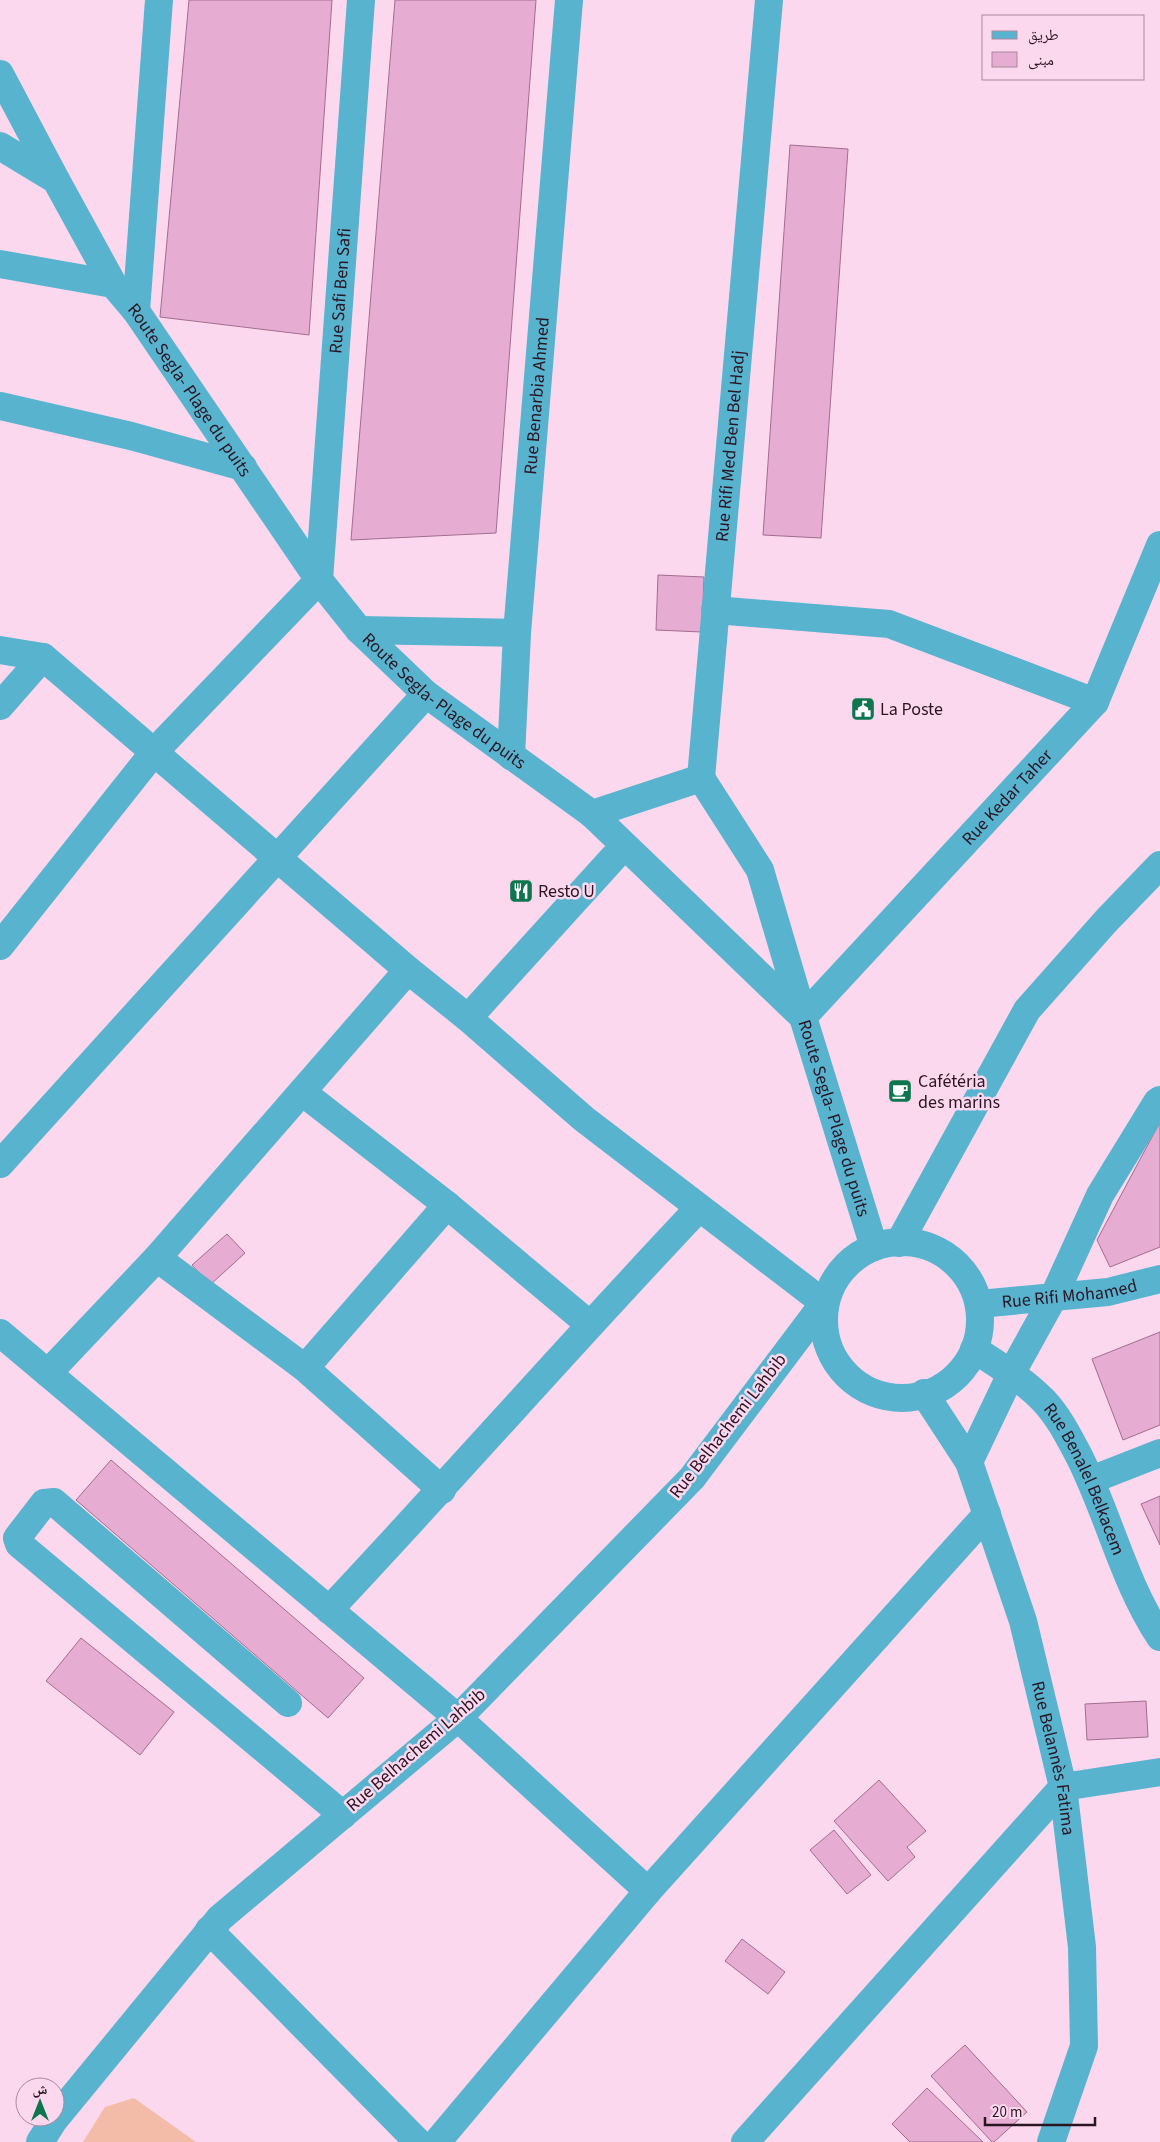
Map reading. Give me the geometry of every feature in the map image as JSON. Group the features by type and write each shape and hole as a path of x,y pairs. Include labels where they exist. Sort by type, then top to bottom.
{"street":[{"path":"136,311 159,0"},
{"name":"Rue Safi Ben Safi","path":"319,580 361,0"},
{"name":"Rue Benarbia Ahmed","path":"511,756 517,633 569,0"},
{"name":"Rue Rifi Med Ben Bel Hadj","path":"702,778 769,0"},
{"name":"Route Segla- Plage du puits","path":"0,74 112,284 136,311 319,580 359,630 426,694 592,814 803,1017 887,1245"},
{"path":"0,146 56,180"},
{"path":"0,264 112,284"},
{"path":"0,406 132,436 243,467"},
{"name":"Rue Kedar Taher","path":"803,1017 1095,702 1160,545"},
{"path":"0,946 154,752 319,580"},
{"path":"716,610 889,624 1095,702"},
{"path":"359,630 517,633"},
{"path":"0,650 43,657 584,1119 824,1303"},
{"path":"0,706 43,657"},
{"path":"0,1164 426,694"},
{"path":"592,814 702,778 760,870 803,1017"},
{"path":"468,1018 624,846"},
{"path":"887,1245 1027,1010 1106,921 1160,865"},
{"path":"48,1373 158,1258 408,970"},
{"path":"302,1092 448,1204 589,1324"},
{"path":"969,1462 1012,1374 1053,1298 1100,1195 1160,1100"},
{"path":"305,1368 448,1204"},
{"path":"329,1610 442,1490 589,1324 699,1208"},
{"path":"922,1244 947,1255 965,1272 978,1296 981,1324 968,1364 937,1390 901,1399 874,1393 849,1378 832,1357 823,1330 824,1303 831,1286 847,1263 861,1252 887,1245 922,1244"},
{"path":"158,1258 305,1368 442,1490"},
{"name":"Rue Rifi Mohamed","path":"978,1304 1108,1292 1160,1279"},
{"name":"Rue Belhachemi Lahbib","path":"40,2142 54,2120 220,1918 458,1718 692,1478 824,1303"},
{"path":"0,1333 458,1718 648,1891"},
{"name":"Rue Benalel Belkacem","path":"974,1349 1012,1374 1045,1402 1059,1420 1091,1480 1132,1585 1144,1611 1160,1637"},
{"name":"Rue Belannès Fatima","path":"924,1393 969,1462 1023,1621 1063,1787 1082,1947 1084,2046 1051,2142"},
{"path":"1091,1480 1160,1453"},
{"path":"288,1702 54,1502 44,1504 17,1538 19,1544 343,1814"},
{"path":"437,2142 648,1891 987,1514"},
{"path":"744,2142 1063,1787 1160,1772"},
{"path":"209,1930 418,2142"}],"shaded area":[{"path":"134,2098 196,2142 83,2142 105,2107"}],"building":[{"path":"189,0 332,0 309,335 160,317"},
{"path":"395,0 536,0 496,533 351,540"},
{"path":"790,145 848,149 821,538 763,535"},
{"path":"658,575 704,577 702,632 656,630"},
{"path":"1160,1122 1160,1247 1110,1267 1097,1240"},
{"path":"227,1234 245,1253 210,1285 192,1265"},
{"path":"1160,1332 1160,1425 1123,1440 1092,1359"},
{"path":"111,1460 364,1678 328,1718 76,1500"},
{"path":"1160,1496 1160,1545 1141,1504"},
{"path":"81,1638 174,1712 140,1755 46,1681"},
{"path":"1146,1701 1148,1737 1087,1740 1085,1704"},
{"path":"879,1780 926,1831 907,1847 915,1857 888,1881 834,1821"},
{"path":"834,1830 871,1875 847,1894 810,1850"},
{"path":"742,1939 785,1972 768,1994 725,1961"},
{"path":"965,2045 1027,2112 994,2142 931,2076"},
{"path":"927,2088 983,2142 910,2142 892,2124"}],"place":[{"name":"La Poste","path":"863,709"},
{"name":"Resto U","path":"521,891"},
{"name":"Cafétéria des marins","path":"900,1091"}]}
